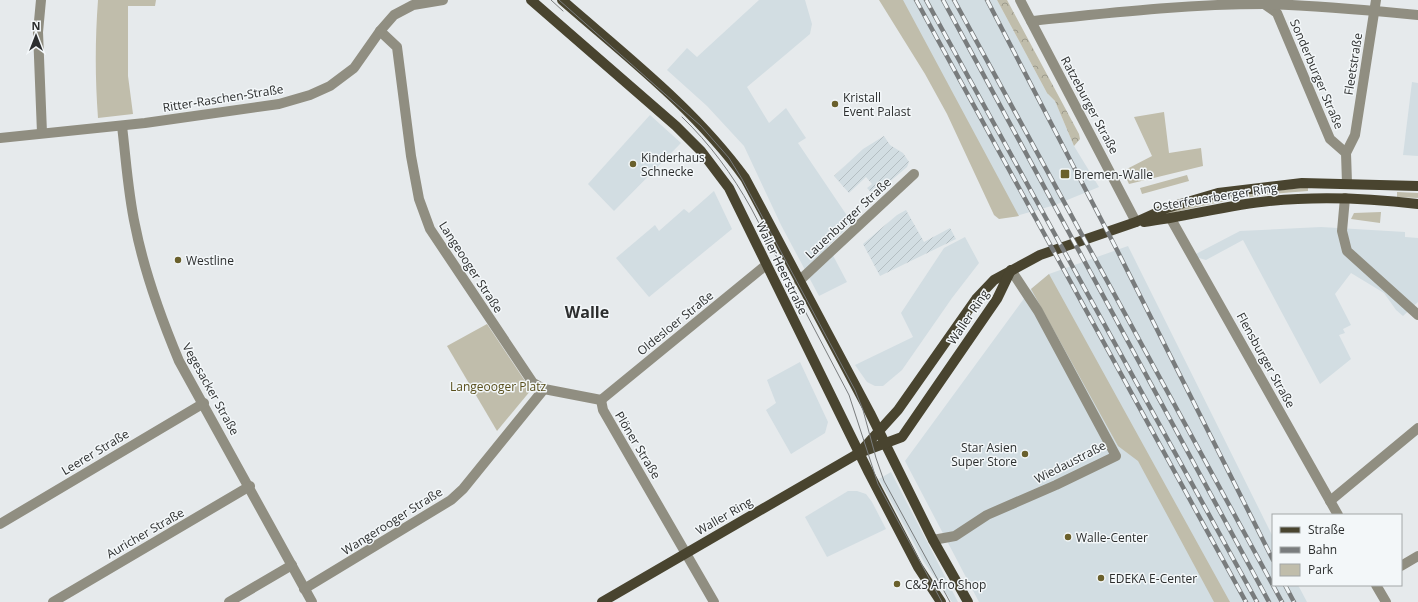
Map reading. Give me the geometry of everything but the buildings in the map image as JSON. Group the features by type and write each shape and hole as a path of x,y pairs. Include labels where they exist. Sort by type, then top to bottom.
{"main road":[{"name":"Waller Heerstraße","path":"531,0 676,126 701,151 729,188 859,453 918,566 941,602"},
{"name":"Waller Heerstraße","path":"562,0 670,95 702,126 726,153 745,178 879,431 933,540 968,602"},
{"name":"Osterfeuerberger Ring","path":"1040,255 1136,222 1167,208 1218,194 1302,183 1418,186"},
{"path":"1345,198 1347,183"},
{"name":"Osterfeuerberger Ring","path":"1136,222 1171,219 1222,207 1319,197 1418,204"},
{"name":"Waller Ring","path":"859,453 898,410 976,299 994,280 1040,255"},
{"name":"Waller Ring","path":"602,602 859,453 902,437 997,299 1011,270"}],"street":[{"path":"41,0 38,48 42,133"},
{"name":"Ritter-Raschen-Straße","path":"0,138 122,126 279,104 310,95 330,86 354,68 380,31 394,15 412,2 443,0"},
{"name":"Ratzeburger Straße","path":"1020,0 1136,222"},
{"name":"Fleetstraße","path":"1346,153 1355,134 1376,0"},
{"path":"1031,21 1187,6 1262,2 1353,8 1418,15"},
{"name":"Sonderburger Straße","path":"1262,2 1277,13 1330,139 1346,153"},
{"name":"Langeooger Straße","path":"380,31 397,47 411,156 419,199 430,229 533,383 544,389"},
{"name":"Vegesacker Straße","path":"122,126 134,225 170,339 179,361 250,486 312,602"},
{"path":"1346,153 1347,183"},
{"name":"Lauenburger Straße","path":"799,281 914,174"},
{"path":"1345,198 1342,227 1347,251 1418,314"},
{"name":"Flensburger Straße","path":"1171,219 1337,514"},
{"name":"Oldesloer Straße","path":"601,400 766,265"},
{"name":"Wiedaustraße","path":"933,540 955,536 987,515 1056,485 1116,456 1042,319 1011,270"},
{"path":"544,389 601,400"},
{"name":"Wangerooger Straße","path":"304,589 451,500 463,489 544,389"},
{"name":"Plöner Straße","path":"601,400 603,410 714,602"},
{"name":"Leerer Straße","path":"0,524 204,403"},
{"path":"1330,501 1418,428"},
{"name":"Auricher Straße","path":"53,602 250,486"},
{"path":"1402,565 1418,556"},
{"path":"229,602 292,565"},
{"path":"1377,586 1386,602"}],"shaded area":[{"path":"759,0 805,0 812,24 810,34 747,87 769,123 786,108 806,138 798,143 852,223 828,246 847,282 819,296 781,225 744,146 707,106 667,70 687,48 697,57"},
{"path":"899,0 997,0 1047,93 1055,101 1074,146 1099,187 1055,205 1012,217"},
{"path":"1412,82 1418,83 1418,156 1403,155"},
{"name":"Kinderhaus Schnecke","path":"650,115 681,143 614,211 588,184"},
{"path":"884,136 890,145 903,153 909,162 907,167 874,195 867,188 872,184 866,177 849,193 834,176 863,149"},
{"path":"714,191 732,229 649,297 616,258 655,225 659,231 684,209 689,213"},
{"path":"906,210 924,242 950,228 956,239 880,276 863,244 897,215"},
{"path":"1321,227 1405,232 1405,237 1418,238 1418,302 1403,316 1396,310 1384,293 1351,273 1335,294 1351,325 1343,329 1345,333 1339,335 1351,359 1320,384 1243,240 1206,260 1192,256 1240,231"},
{"path":"965,237 979,263 952,298 902,370 883,386 875,386 867,382 855,365 913,337 901,313 944,248"},
{"path":"1128,246 1272,535 1272,586 1299,586 1307,602 979,602 905,461 1031,289 1049,274"},
{"path":"800,362 828,422 825,433 791,454 766,410 776,403 767,380"},
{"path":"891,472 958,602 952,602 924,562 879,479"},
{"path":"848,491 857,491 866,494 872,502 886,529 827,557 805,517"}],"green space":[{"path":"98,0 156,0 155,6 128,6 128,76 133,114 98,118 96,88 96,30"},
{"path":"879,0 903,0 1019,216 999,219 994,215 947,114 925,74"},
{"path":"997,0 1007,0 1079,134 1080,139 1074,146 1055,101 1047,93"},
{"path":"1164,112 1169,153 1201,148 1203,166 1129,184 1123,171 1152,156 1134,117"},
{"path":"1187,175 1189,181 1142,194 1140,188"},
{"path":"1308,187 1308,191 1254,196 1218,202 1165,215 1158,214 1212,199"},
{"path":"1397,192 1418,193 1418,198 1397,197"},
{"path":"1381,212 1380,223 1351,219 1354,213"},
{"path":"1049,274 1230,602 1214,602 1138,461 1118,446 1031,289"},
{"name":"Langeooger Platz","path":"487,324 531,390 497,431 447,346"}],"tram line":[{"path":"551,0 563,11"},
{"path":"559,0 701,126 729,158 742,179 855,390 863,410 884,481 950,602"},
{"path":"682,117 720,160 751,208 849,395 878,484 942,602"}],"railway":[{"path":"916,0 1246,602"},
{"path":"926,0 1257,602"},
{"path":"943,0 1269,602"},
{"path":"954,0 1272,584"},
{"path":"987,0 1117,250 1272,558"},
{"path":"1273,586 1282,602"},
{"path":"1286,586 1294,602"}],"place":[{"name":"Kristall Event Palast","path":"835,104"},
{"name":"Kinderhaus Schnecke","path":"633,164"},
{"name":"Bremen-Walle","path":"1065,174"},
{"name":"Westline","path":"178,260"},
{"name":"Star Asien Super Store","path":"1025,454"},
{"name":"Walle-Center","path":"1068,537"},
{"name":"EDEKA E-Center","path":"1101,578"},
{"name":"C&S Afro Shop","path":"897,584"}],"district":[{"name":"Walle","path":"587,312"}]}
